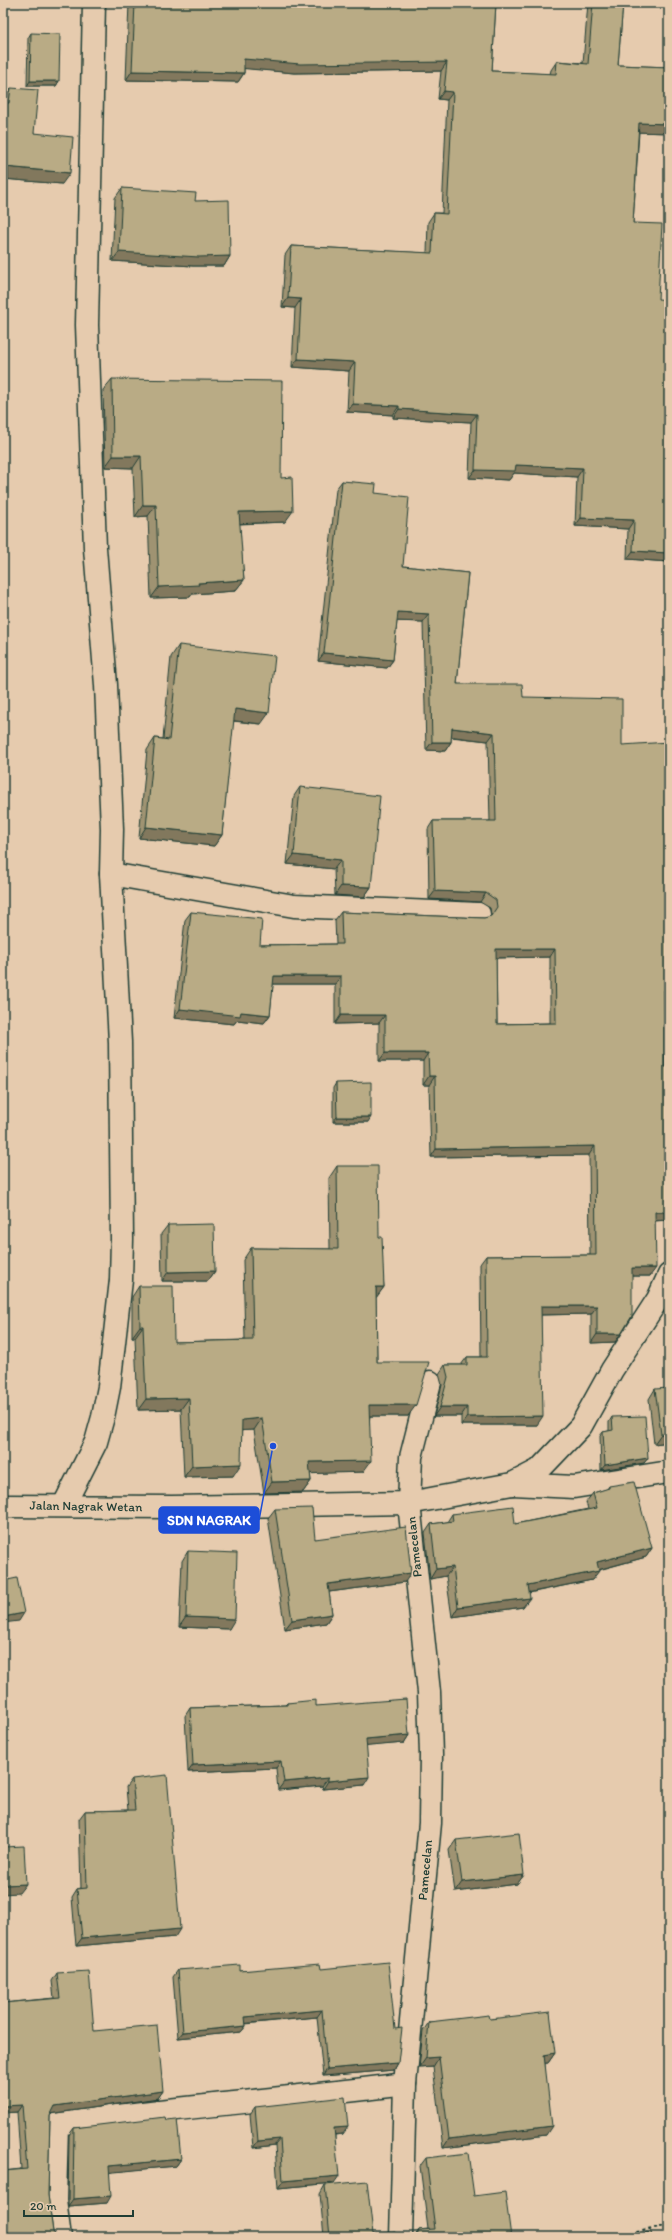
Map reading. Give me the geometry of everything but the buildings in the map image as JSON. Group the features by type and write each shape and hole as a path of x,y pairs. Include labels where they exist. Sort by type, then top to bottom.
{"street":[{"path":"64,1505 96,1442 103,1417 109,1387 121,1280 120,1042 111,874 112,829 106,685 95,548 87,325 94,3"},
{"path":"111,874 294,906 479,914"},
{"path":"512,1484 539,1470 581,1426 612,1370 658,1299 669,1275"},
{"name":"Pamecelan","path":"401,2237 405,2084 430,1823 431,1755 429,1692 409,1503 411,1457 430,1382"},
{"path":"512,1484 574,1487 669,1472"},
{"name":"Jalan Nagrak Wetan","path":"3,1506 64,1505 172,1507 409,1503 512,1484"},
{"path":"60,2237 55,2201 57,2124 107,2117 321,2095 405,2084"}],"path":[{"path":"607,2237 669,2225"}],"place":[{"name":"SDN NAGRAK","path":"273,1446"}]}
